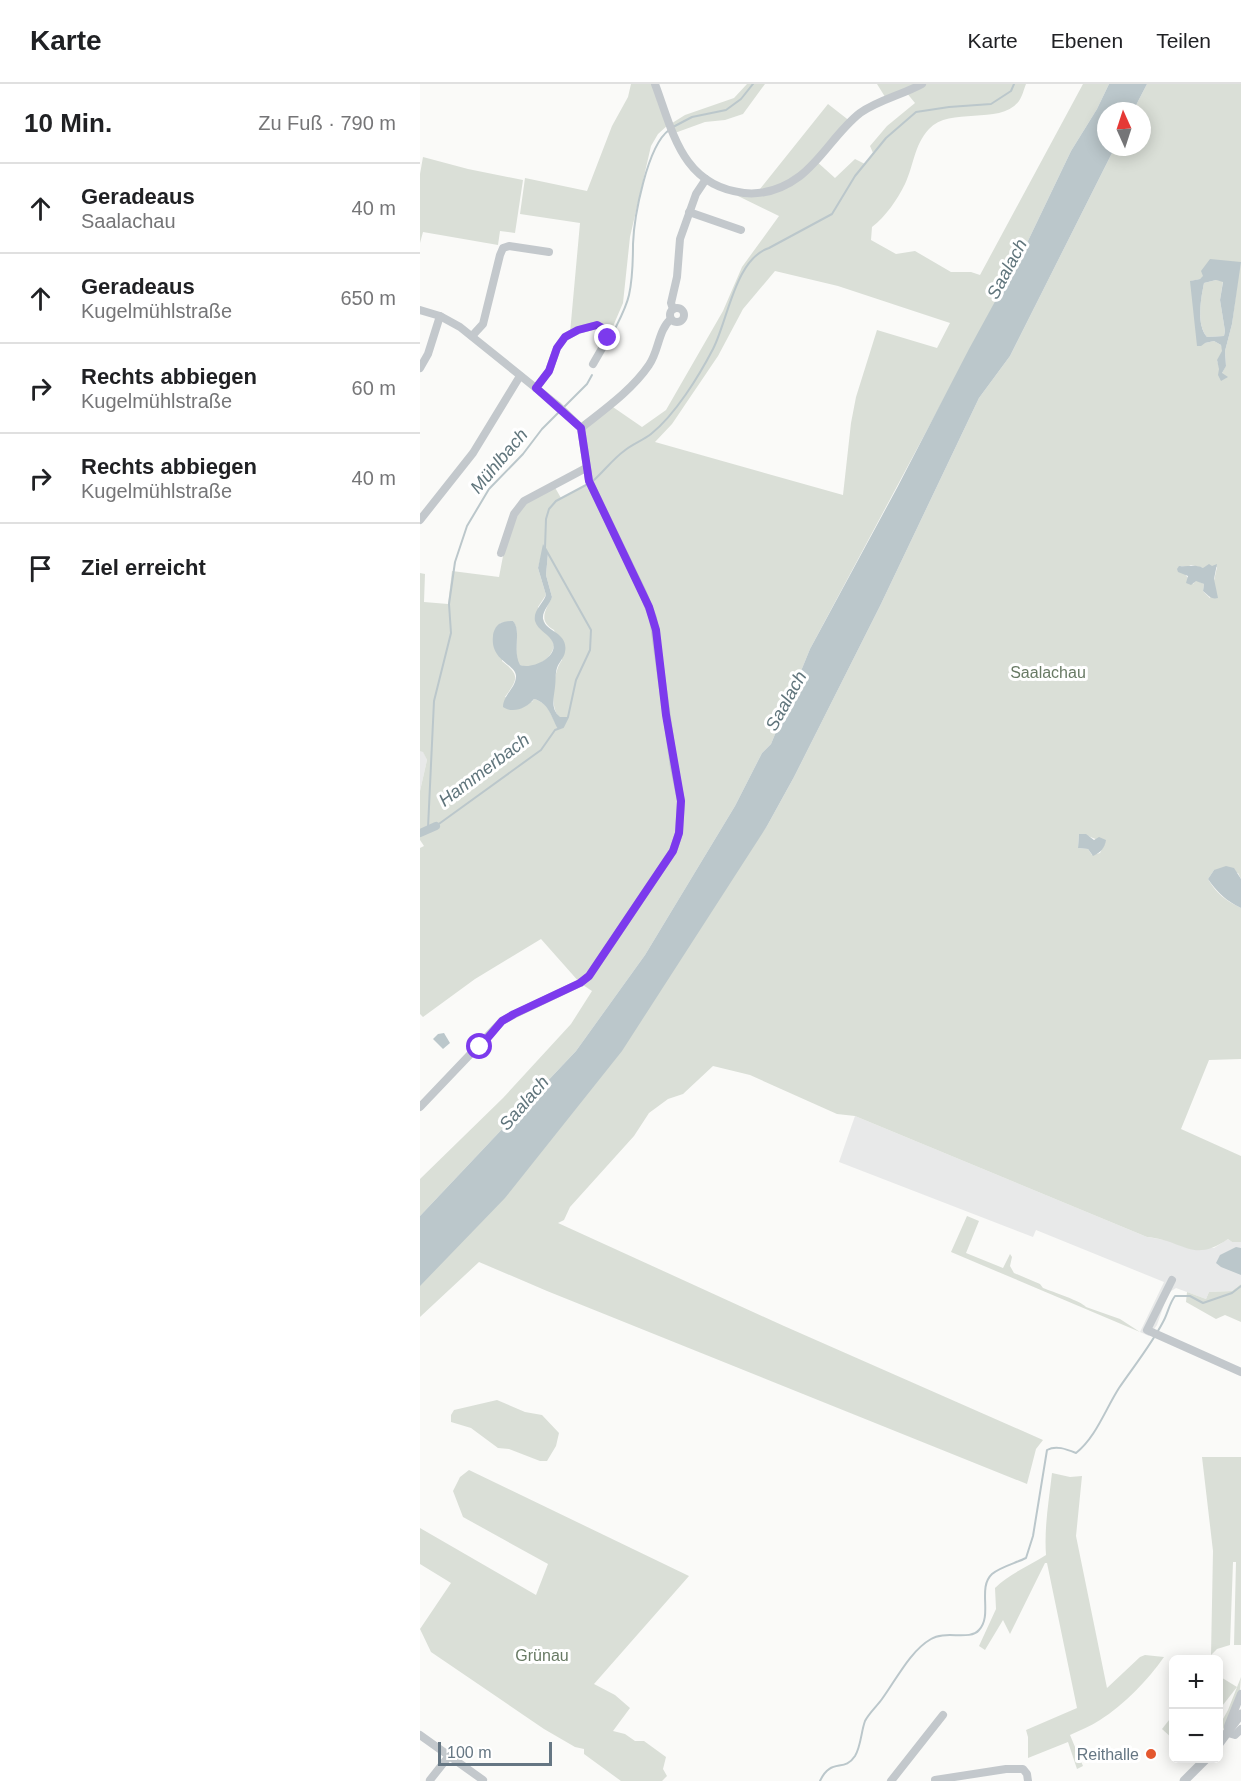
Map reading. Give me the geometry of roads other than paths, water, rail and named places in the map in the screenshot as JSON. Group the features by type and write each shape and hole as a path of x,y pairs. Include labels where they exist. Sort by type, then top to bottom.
{"street":[{"path":"655,84 672,134 687,161 706,179 736,192 750,193 779,188 800,176 841,131 861,113 922,84"},
{"path":"581,428 617,399 648,367 665,326 671,319 680,239 696,194 706,179"},
{"path":"689,212 741,230"},
{"path":"472,336 483,324 503,248 508,246 549,252"},
{"path":"671,319 678,323 685,316 684,311 680,308 673,309"},
{"path":"420,310 453,322 557,405 581,428 586,468 593,491 653,618 681,801 680,826 673,851 589,976 580,983 514,1014 492,1032 420,1107"},
{"path":"420,368 428,354 440,316"},
{"path":"536,388 549,371 557,348 565,337 578,330 597,325 606,330 608,338 593,364"},
{"path":"420,520 472,453 520,376"},
{"path":"501,553 514,514 524,501 586,468"},
{"path":"1172,1280 1148,1330 1241,1372"},
{"path":"1228,1733 1228,1726 1241,1694"},
{"path":"1223,1739 1241,1714"},
{"path":"891,1781 943,1715"},
{"path":"1228,1733 1235,1735 1241,1728"},
{"path":"420,1735 483,1780"},
{"path":"428,1780 449,1756"},
{"path":"1184,1781 1202,1763"},
{"path":"935,1780 968,1778 1006,1769 1023,1769 1028,1781"}],"waterway":[{"path":"673,127 692,117 726,110 741,99 753,84"},
{"path":"594,480 620,454 660,426 686,395 713,349 740,277 757,254 832,214 855,176 886,138 916,112 991,104 1011,91 1014,84"},
{"path":"611,337 629,295 634,232 643,183 654,151 661,138 669,130"},
{"name":"Mühlbach","path":"564,407 587,384 592,375"},
{"name":"Mühlbach","path":"428,828 434,701 451,633 449,604 455,562 467,526 489,489 560,411"},
{"name":"Hammerbach","path":"436,826 541,750 555,730 563,727 568,717 576,680 590,650 591,630 545,548 546,519 549,509 556,501 586,485"},
{"name":"Mühlbach","path":"420,833 436,826"},
{"path":"820,1781 829,1769 846,1764 855,1756 867,1718 904,1666 923,1644 937,1636 970,1635 979,1630 985,1617 985,1594 988,1580 999,1569 1026,1558 1033,1536 1047,1450 1057,1448 1076,1453 1083,1447 1100,1423 1119,1388 1158,1331 1175,1296 1190,1296 1203,1303 1232,1293 1241,1286"}],"place":[{"name":"Reithalle","path":"1151,1754"}],"water label":[{"name":"Saalach","path":"1007,269"},
{"name":"Saalach","path":"786,701"},
{"name":"Saalach","path":"524,1103"}],"park label":[{"name":"Saalachau","path":"1048,672"},
{"name":"Grünau","path":"542,1655"}]}
